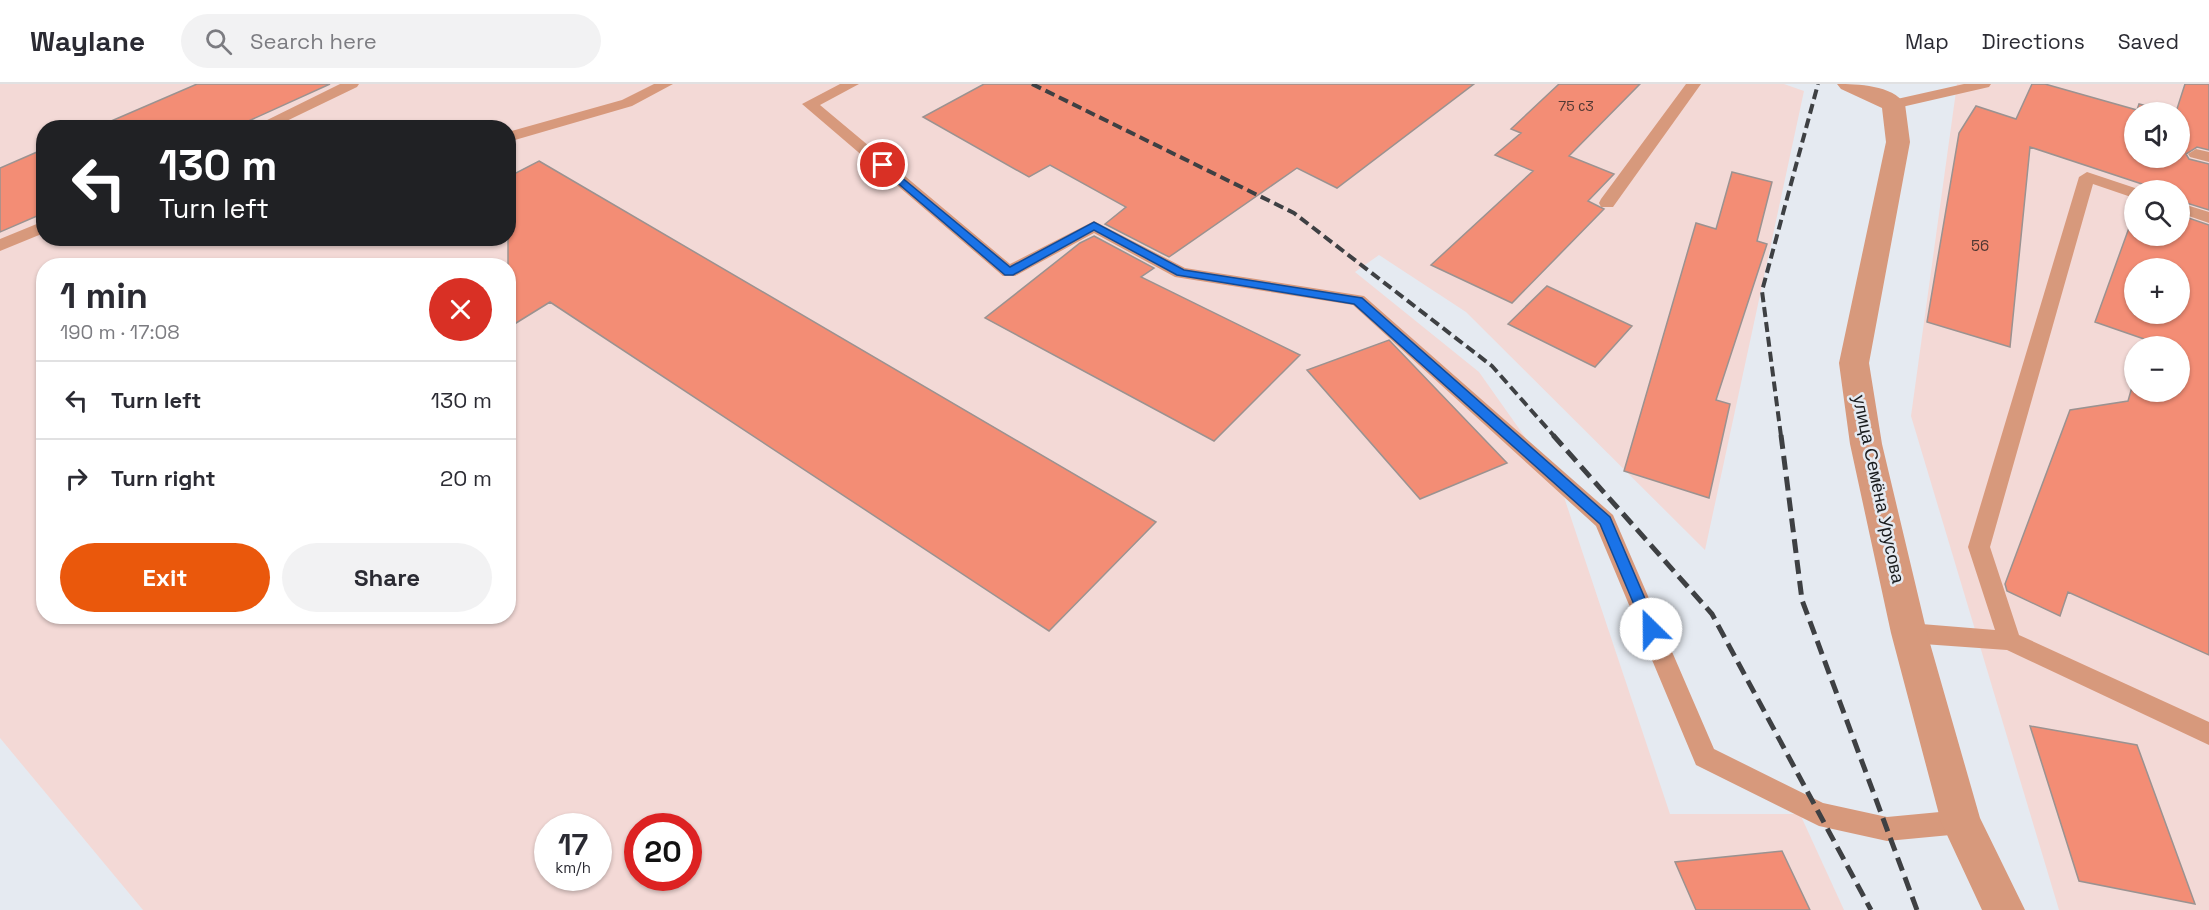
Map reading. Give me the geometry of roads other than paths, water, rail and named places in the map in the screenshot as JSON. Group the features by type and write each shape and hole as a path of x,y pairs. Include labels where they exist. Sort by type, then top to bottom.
{"street":[{"path":"1849,84 1893,105"},
{"name":"улица Семёна Урусова","path":"1893,105 1899,142 1854,363 1866,444 1909,633 1961,822 2004,910"}],"lane":[{"path":"275,120 352,84"},
{"path":"516,135 627,103 666,84"},
{"path":"852,84 810,104 1009,272 1094,226 1181,273 1358,300 1605,521 1705,757 1819,814 1887,829 1961,822"},
{"path":"1607,203 1694,84"},
{"path":"1893,105 1984,84"},
{"path":"2010,641 1979,547 2087,177 2124,190"},
{"path":"2190,211 2209,218"},
{"path":"0,246 36,230"},
{"path":"1909,633 2010,641 2209,735"}],"railway":[{"path":"1032,84 1294,213 1492,366 1554,436"},
{"path":"1781,436 1762,291 1818,84"},
{"path":"1553,435 1712,614 1871,910"},
{"path":"1781,435 1802,600 1917,910"}]}
